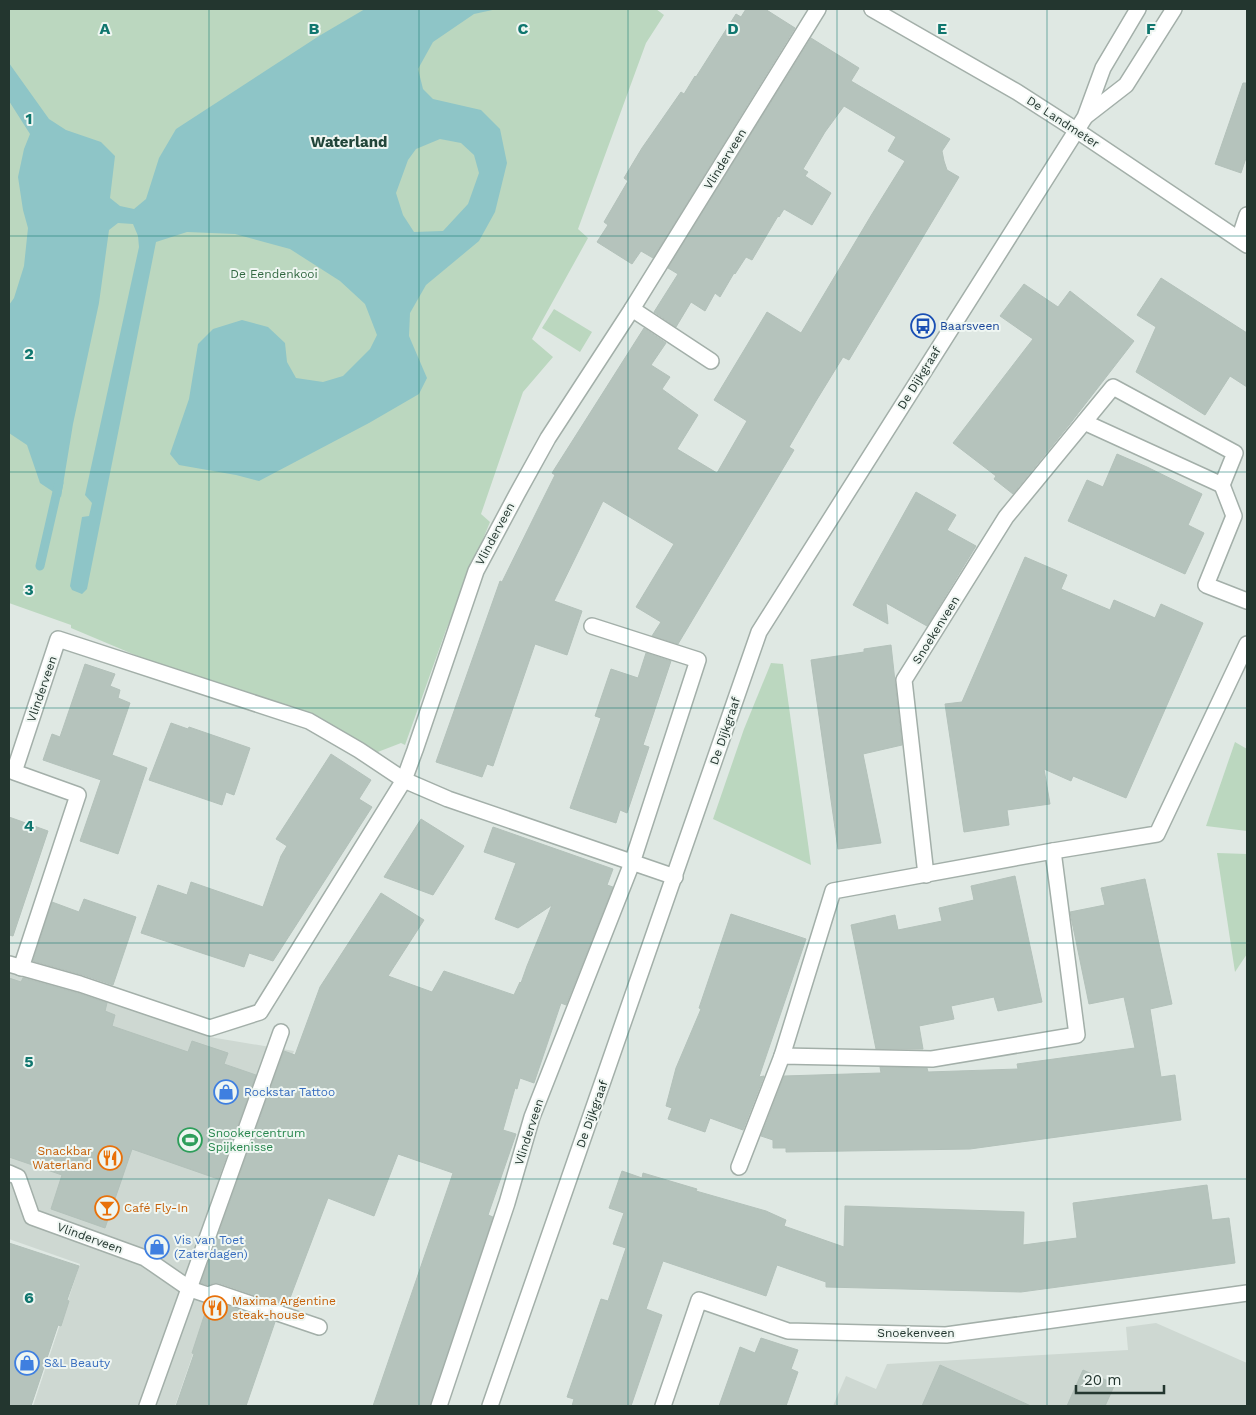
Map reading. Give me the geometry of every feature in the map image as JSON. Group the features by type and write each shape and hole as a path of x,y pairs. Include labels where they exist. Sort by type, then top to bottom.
{"street":[{"name":"Vlinderveen","path":"675,877 448,800 404,780 359,750 309,721 58,639 14,772 78,795 15,966 80,984 210,1028 260,1012 404,780 476,571 548,438 632,310 818,9"},
{"name":"De Landmeter","path":"872,9 1017,92 1081,123 1243,242"},
{"name":"De Dijkgraaf","path":"490,1406 759,632 1081,123 1104,68 1138,9"},
{"name":"De Dijkgraaf","path":"1081,123 1126,85 1174,9"},
{"path":"1243,242 1247,215"},
{"path":"632,310 711,361"},
{"name":"Snoekenveen","path":"926,875 904,680 1006,517 1114,387 1235,453 1222,485"},
{"path":"1084,422 1222,485 1234,516 1206,585 1247,601"},
{"name":"Vlinderveen","path":"439,1406 507,1203 532,1117 632,863 698,660 592,626"},
{"path":"739,1166 782,1056 834,891 1156,834 1247,644"},
{"path":"782,1056 932,1059 1077,1035 1053,852"},
{"path":"147,1406 281,1032"},
{"name":"Vlinderveen","path":"9,1173 18,1177 32,1217 145,1258 190,1289 208,1295 216,1292 318,1327"},
{"name":"Snoekenveen","path":"663,1406 699,1300 788,1331 946,1335 1247,1293"}],"shaded area":[{"path":"9,973 80,992 210,1037 294,1051 202,1287 213,1296 175,1406 33,1406 80,1264 9,1239"},
{"path":"1156,1323 1247,1363 1247,1406 833,1406 846,1376 876,1389 887,1364 1128,1350 1126,1327"}],"green space":[{"name":"De Eendenkooi","path":"9,9 656,9 664,15 646,43 578,229 588,238 532,339 553,357 523,392 481,514 490,522 446,630 405,745 401,743 370,755 237,692 147,660 71,628 71,625 9,603"},
{"path":"554,309 592,332 580,352 542,328"},
{"path":"771,663 783,664 811,865 713,819 744,729"},
{"path":"1235,742 1247,749 1247,831 1206,826"},
{"path":"1217,853 1247,854 1247,954 1235,972"}],"water":[{"path":"365,9 497,9 474,14 433,42 418,69 423,89 433,99 481,110 500,129 507,163 495,212 479,241 426,285 410,313 409,336 427,378 419,394 369,423 259,481 179,465 170,454 189,399 198,344 213,329 242,320 268,327 285,343 287,362 296,378 323,382 343,376 370,349 377,335 365,304 340,281 290,249 235,234 187,232 156,242 87,589 82,594 72,590 70,586 82,517 89,516 92,503 85,495 139,247 138,236 133,224 118,223 109,230 99,303 73,424 61,497 40,483 27,445 9,433 9,305 14,298 24,266 28,228 18,177 24,149 30,134 9,101 9,63 49,119 66,130 101,142 115,156 110,198 120,206 134,209 146,199 159,158 176,129 319,36","holes":["440,139 461,143 474,155 479,173 468,204 443,231 414,232 403,215 396,193 408,160 416,149"]}],"building":[{"path":"746,9 765,9 795,28 653,258 641,251 632,264 597,242 608,225 604,222 628,181 624,178 642,148 681,92 684,94 696,77 736,14 741,17"},
{"path":"811,38 859,68 851,81 950,139 942,151 944,161 947,170 959,177 849,360 843,357 816,401 789,447 794,450 678,644 652,636 661,622 636,607 674,544 603,501 554,601 582,611 567,655 535,644 493,766 487,764 482,777 436,762 500,581 502,582 555,475 552,473 644,328 666,343 651,365 670,377 662,389 698,415 677,449 717,473 747,421 714,400 767,312 801,333 905,161 888,151 896,137 844,106 825,132 803,169 808,172 805,176 831,193 812,225 784,209 752,260 746,257 720,297 715,293 705,311 691,302 676,327 654,312 678,274 668,268"},
{"path":"1243,83 1247,83 1247,155 1241,173 1215,164"},
{"path":"1161,278 1247,333 1247,387 1230,376 1205,415 1136,372 1156,327 1137,315"},
{"path":"1024,284 1058,307 1070,291 1134,341 1013,494 994,479 996,476 953,443 1033,339 1000,316"},
{"path":"1117,454 1202,494 1188,525 1204,533 1185,574 1068,521 1087,480 1103,487"},
{"path":"916,492 956,515 947,530 976,546 927,626 886,603 888,624 853,605"},
{"path":"1025,557 1067,575 1061,589 1110,610 1114,600 1155,618 1161,604 1203,623 1126,798 1073,776 1071,781 1044,769 1050,804 1007,810 1009,825 964,832 945,704 962,702"},
{"path":"891,645 902,745 863,754 881,843 838,849 811,660 864,652 864,649"},
{"path":"646,653 671,661 643,745 649,747 627,813 620,810 616,823 570,808 601,718 595,716 611,669 638,678"},
{"path":"85,664 115,674 110,686 120,690 118,698 130,703 112,755 147,768 118,854 80,841 101,780 43,760 52,734 60,737"},
{"path":"171,723 188,729 189,727 250,748 234,795 226,792 222,805 149,780"},
{"path":"331,754 371,780 359,799 372,807 273,961 249,953 244,967 141,933 158,885 187,895 191,882 263,907 281,856 287,846 276,839"},
{"path":"9,817 48,831 13,936 9,935"},
{"path":"421,819 464,846 433,895 384,877"},
{"path":"493,827 613,869 607,885 613,887 566,1005 561,1003 534,1083 520,1078 517,1089 515,1088 503,1130 516,1134 488,1215 493,1217 430,1406 373,1406 453,1173 398,1154 374,1216 328,1198 287,1306 219,1283 208,1285 201,1283 284,1051 295,1055 320,987 381,893 424,920 388,976 432,992 444,971 514,995 521,983 552,905 518,928 495,919 516,863 484,852"},
{"path":"1015,876 1042,1002 998,1011 994,997 951,1006 954,1019 919,1026 923,1049 876,1049 851,925 895,915 898,930 942,921 939,908 974,900 971,886"},
{"path":"1145,879 1172,1004 1150,1009 1161,1077 1175,1075 1181,1120 970,1149 786,1152 786,1148 773,1148 773,1140 761,1136 784,1076 881,1073 880,1067 927,1068 928,1072 1018,1069 1017,1064 1135,1048 1124,997 1089,1004 1070,912 1105,905 1101,888"},
{"path":"84,899 136,917 113,985 33,961 52,902 79,912"},
{"path":"731,914 806,939 759,1077 764,1076 743,1130 710,1118 705,1132 668,1119 672,1108 666,1106 676,1068 701,1009 699,1008"},
{"path":"9,978 21,982 23,978 107,1003 105,1011 115,1015 112,1026 188,1052 192,1041 228,1053 224,1064 256,1075 218,1179 132,1149 105,1228 51,1209 62,1175 9,1157"},
{"path":"622,1171 642,1178 643,1173 697,1189 696,1191 766,1211 786,1220 784,1226 844,1247 845,1206 1024,1212 1023,1245 1077,1238 1073,1203 1207,1185 1212,1220 1229,1218 1235,1263 1021,1292 826,1287 826,1282 777,1265 766,1296 663,1261 646,1309 662,1315 631,1406 572,1406 574,1399 567,1397 601,1299 608,1301 626,1248 613,1244 624,1213 609,1208"},
{"path":"9,1243 79,1266 67,1300 69,1301 61,1326 58,1325 31,1406 9,1406"},
{"path":"216,1302 275,1322 246,1406 176,1406 194,1354 192,1353 208,1304"},
{"path":"761,1338 798,1350 791,1369 798,1372 786,1406 719,1406 740,1347 755,1353"},
{"path":"940,1365 1031,1406 922,1406"},
{"path":"1083,1370 1115,1384 1105,1406 1067,1406"}],"waterway":[{"path":"40,566 59,483"}],"place":[{"name":"Baarsveen","path":"923,326"},
{"name":"Rockstar Tattoo","path":"226,1092"},
{"name":"Snookercentrum Spijkenisse","path":"190,1140"},
{"name":"Snackbar Waterland","path":"110,1158"},
{"name":"Café Fly-In","path":"107,1208"},
{"name":"Vis van Toet (Zaterdagen)","path":"157,1247"},
{"name":"Maxima Argentine steak-house","path":"215,1308"},
{"name":"S&L Beauty","path":"27,1363"}],"district":[{"name":"Waterland","path":"349,142"}]}
